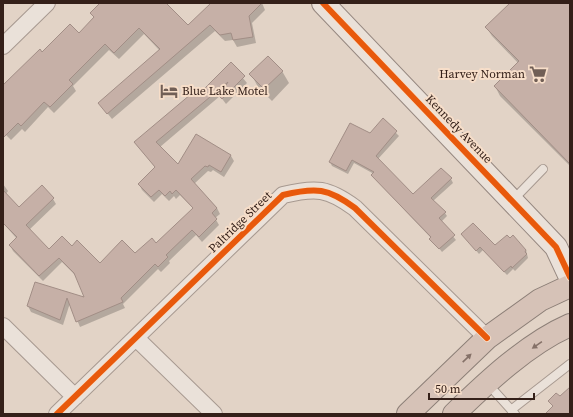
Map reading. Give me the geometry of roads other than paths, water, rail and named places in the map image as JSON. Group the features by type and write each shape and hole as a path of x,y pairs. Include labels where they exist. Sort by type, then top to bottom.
{"highway":[{"path":"408,414 487,338 540,300 570,286"},
{"path":"454,414 486,383 543,341 570,326"}],"street":[{"path":"3,46 46,3"},
{"name":"Kennedy Avenue","path":"323,3 513,200 556,247 570,277"},
{"name":"Paltridge Street","path":"57,414 283,195 300,191 320,190 339,196 355,208 487,338"},
{"path":"3,326 75,397"},
{"path":"136,338 214,414"}],"lane":[{"path":"513,200 544,169"},
{"path":"486,383 513,412 570,364"}],"place":[{"name":"Harvey Norman","path":"538,74"},
{"name":"Blue Lake Motel","path":"169,91"}]}
